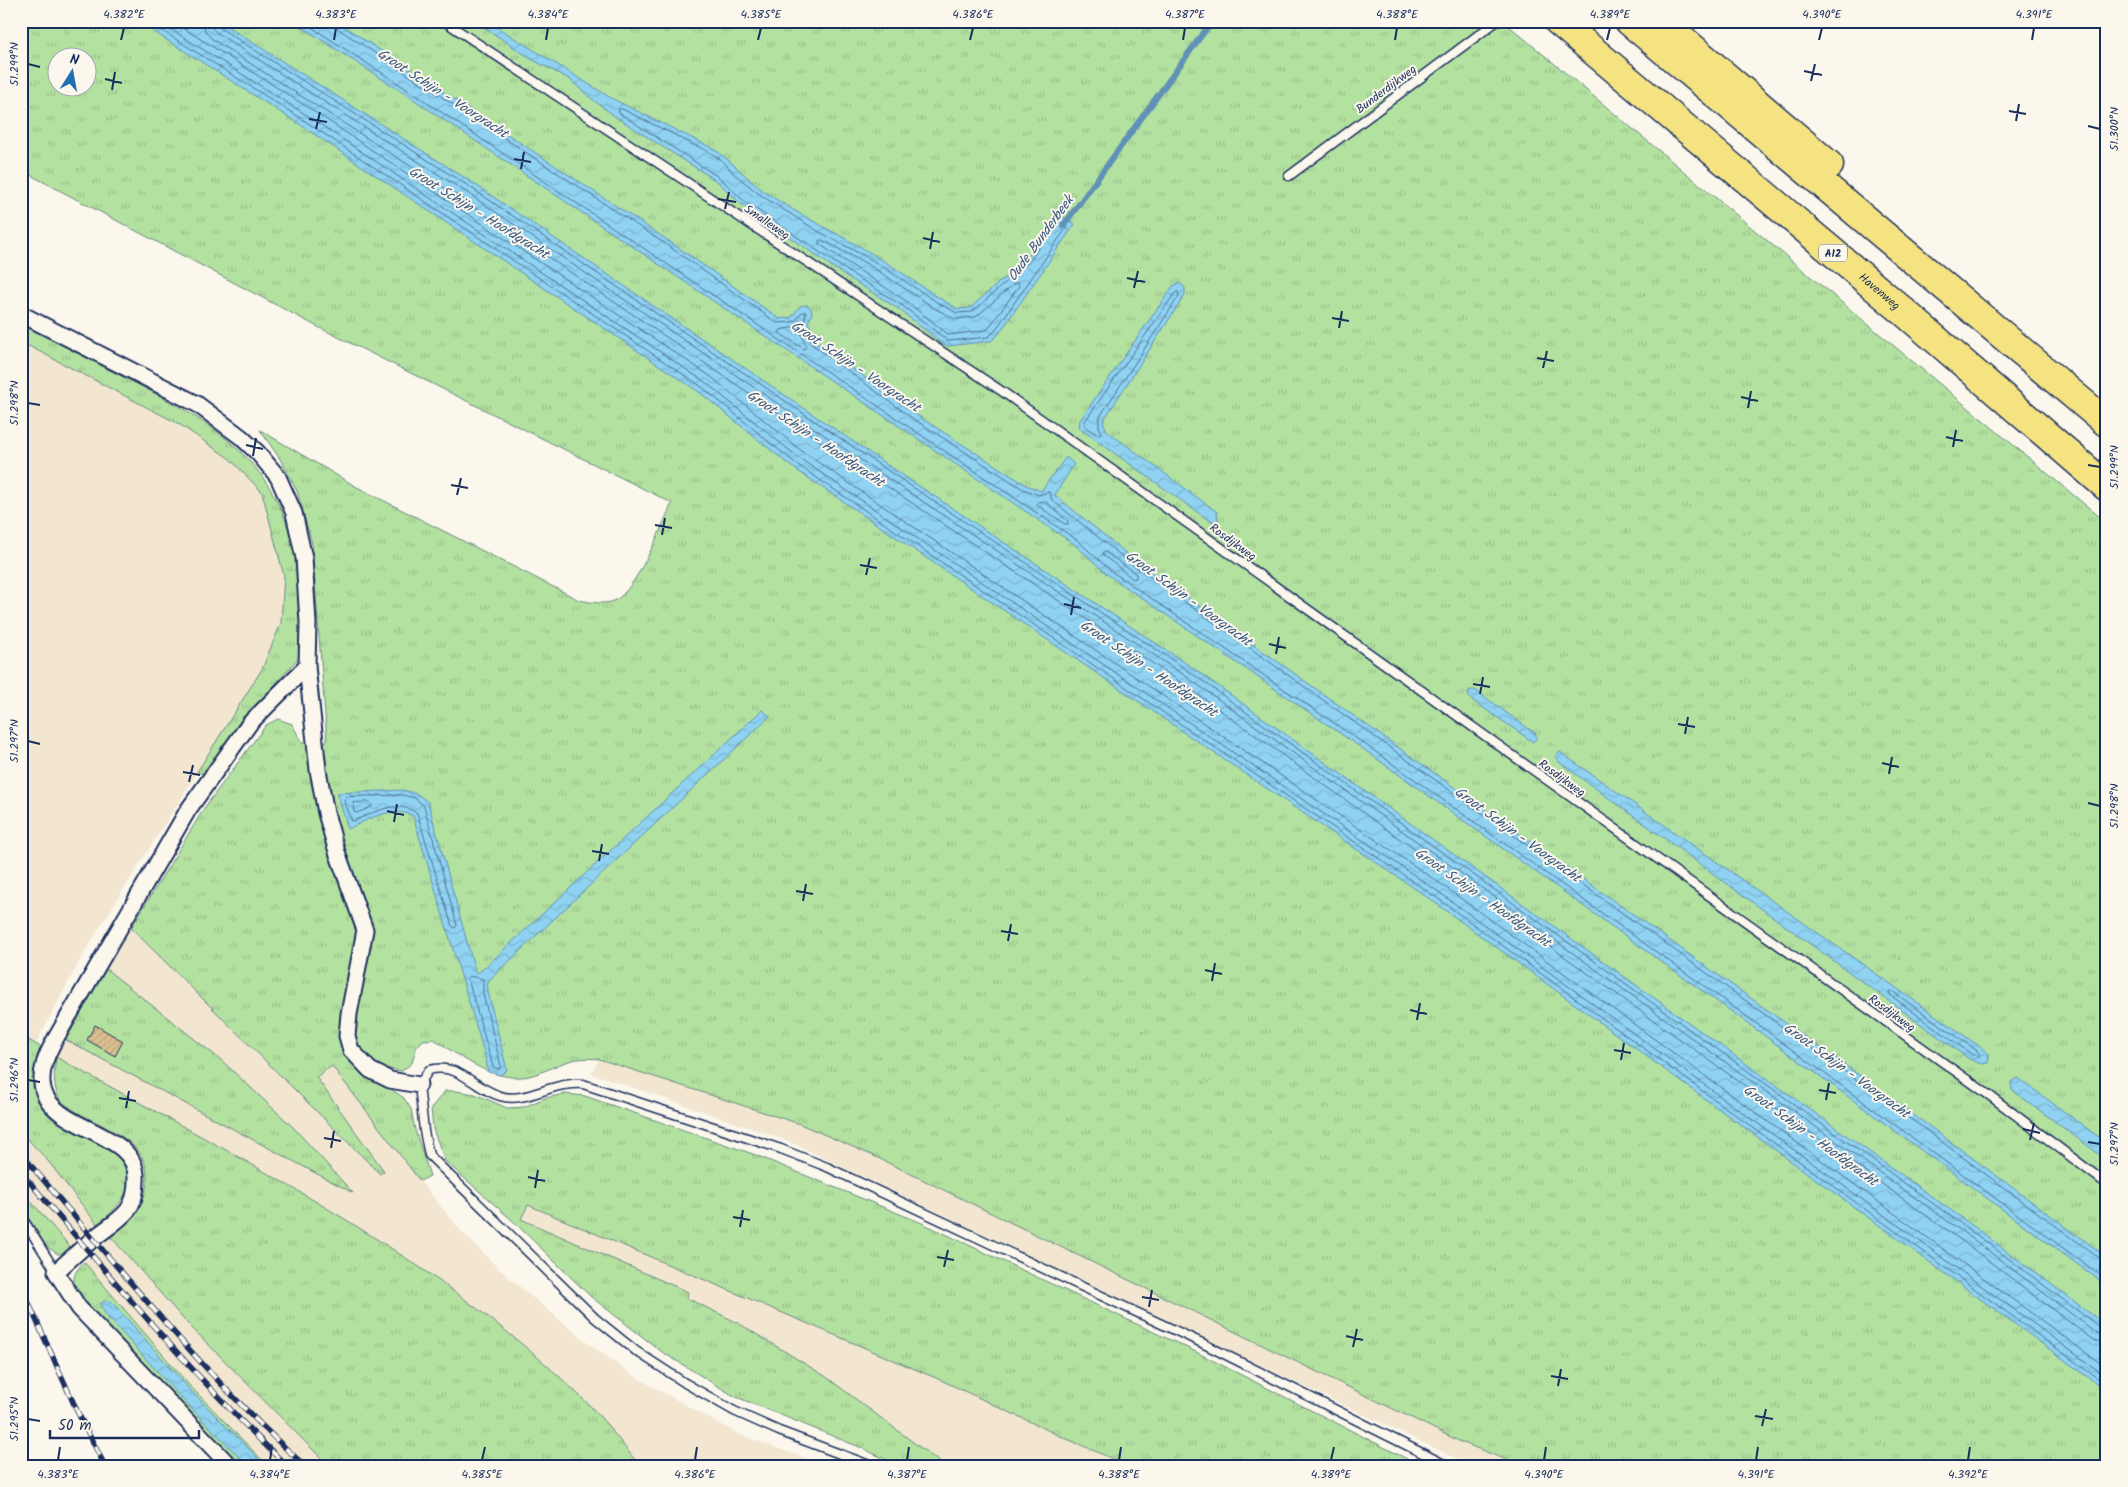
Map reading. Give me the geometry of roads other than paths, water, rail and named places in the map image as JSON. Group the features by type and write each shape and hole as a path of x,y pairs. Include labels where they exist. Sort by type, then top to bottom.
{"highway":[{"name":"Havenweg","path":"1558,21 1896,305 2107,487"},
{"path":"1629,21 2107,423"},
{"path":"1661,21 1918,241 2050,376"}],"street":[{"path":"21,314 196,404 241,437 269,465 278,477 301,538 307,594 307,666 318,770 326,813 337,852 365,930 349,1014 347,1036 351,1050 370,1070 390,1080 419,1085"},
{"path":"230,1466 80,1308 56,1272 129,1209 135,1194 137,1177 134,1163 124,1150 62,1116 53,1107 47,1097 41,1077 46,1055 188,810 250,723 307,666"}],"lane":[{"name":"Smalleweg","path":"444,21 1003,392"},
{"name":"Bunderdijkweg","path":"1288,176 1497,21"},
{"name":"Rosdijkweg","path":"1003,392 1993,1098 2107,1184"},
{"path":"872,1466 779,1431 734,1411 685,1383 636,1351 595,1318 429,1155 424,1131 419,1085 429,1070 440,1067 453,1070 499,1096 513,1098 527,1096 556,1085 583,1084 781,1149 827,1167 1088,1288 1448,1466"},
{"path":"21,1216 56,1272"}],"water":[{"name":"Groot Schijn - Hoofdgracht","path":"137,21 219,21 473,183 889,466 1193,668 1980,1231 2107,1326 2107,1391 1430,899 792,467 699,392 299,124"},
{"name":"Groot Schijn - Voorgracht","path":"292,21 336,21 669,241 780,319 792,317 800,306 807,305 811,308 812,315 808,322 816,341 915,414 1026,485 1041,491 1066,457 1074,464 1055,495 1132,558 1884,1093 2107,1257 2107,1286 1739,1017 1363,749 1108,575 1074,544 416,101"},
{"path":"475,21 487,21 611,98 712,148 758,187 778,201 874,255 958,309 970,308 1027,258 1056,213 1075,224 998,335 991,341 948,346 941,343 900,310 849,278 741,204 718,182 616,117 569,79 531,59"},
{"path":"1180,283 1185,288 1185,295 1103,421 1107,431 1217,512 1218,519 1215,522 1210,521 1079,428 1080,420 1173,286"},
{"path":"1475,690 1536,734 1536,739 1533,742 1469,698 1468,692"},
{"path":"762,710 770,716 487,982 507,1070 500,1075 488,1072 486,1059 413,816 405,813 388,813 348,829 337,793 403,790 417,794 428,802 476,974"},
{"path":"1560,752 1979,1046 1989,1054 1988,1063 1981,1064 1969,1059 1559,762 1555,756"},
{"path":"2018,1078 2107,1143 2107,1160 2012,1090 2011,1082"},
{"path":"106,1300 112,1302 191,1391 266,1466 248,1466 182,1399 105,1314 100,1304"}],"waterway":[{"name":"Oude Bunderbeek","path":"1063,226 1212,21"}],"railway":[{"path":"21,1154 193,1354 266,1430 305,1466"},
{"path":"21,1172 183,1359 287,1466"},
{"path":"21,1286 78,1413 105,1466"}]}
